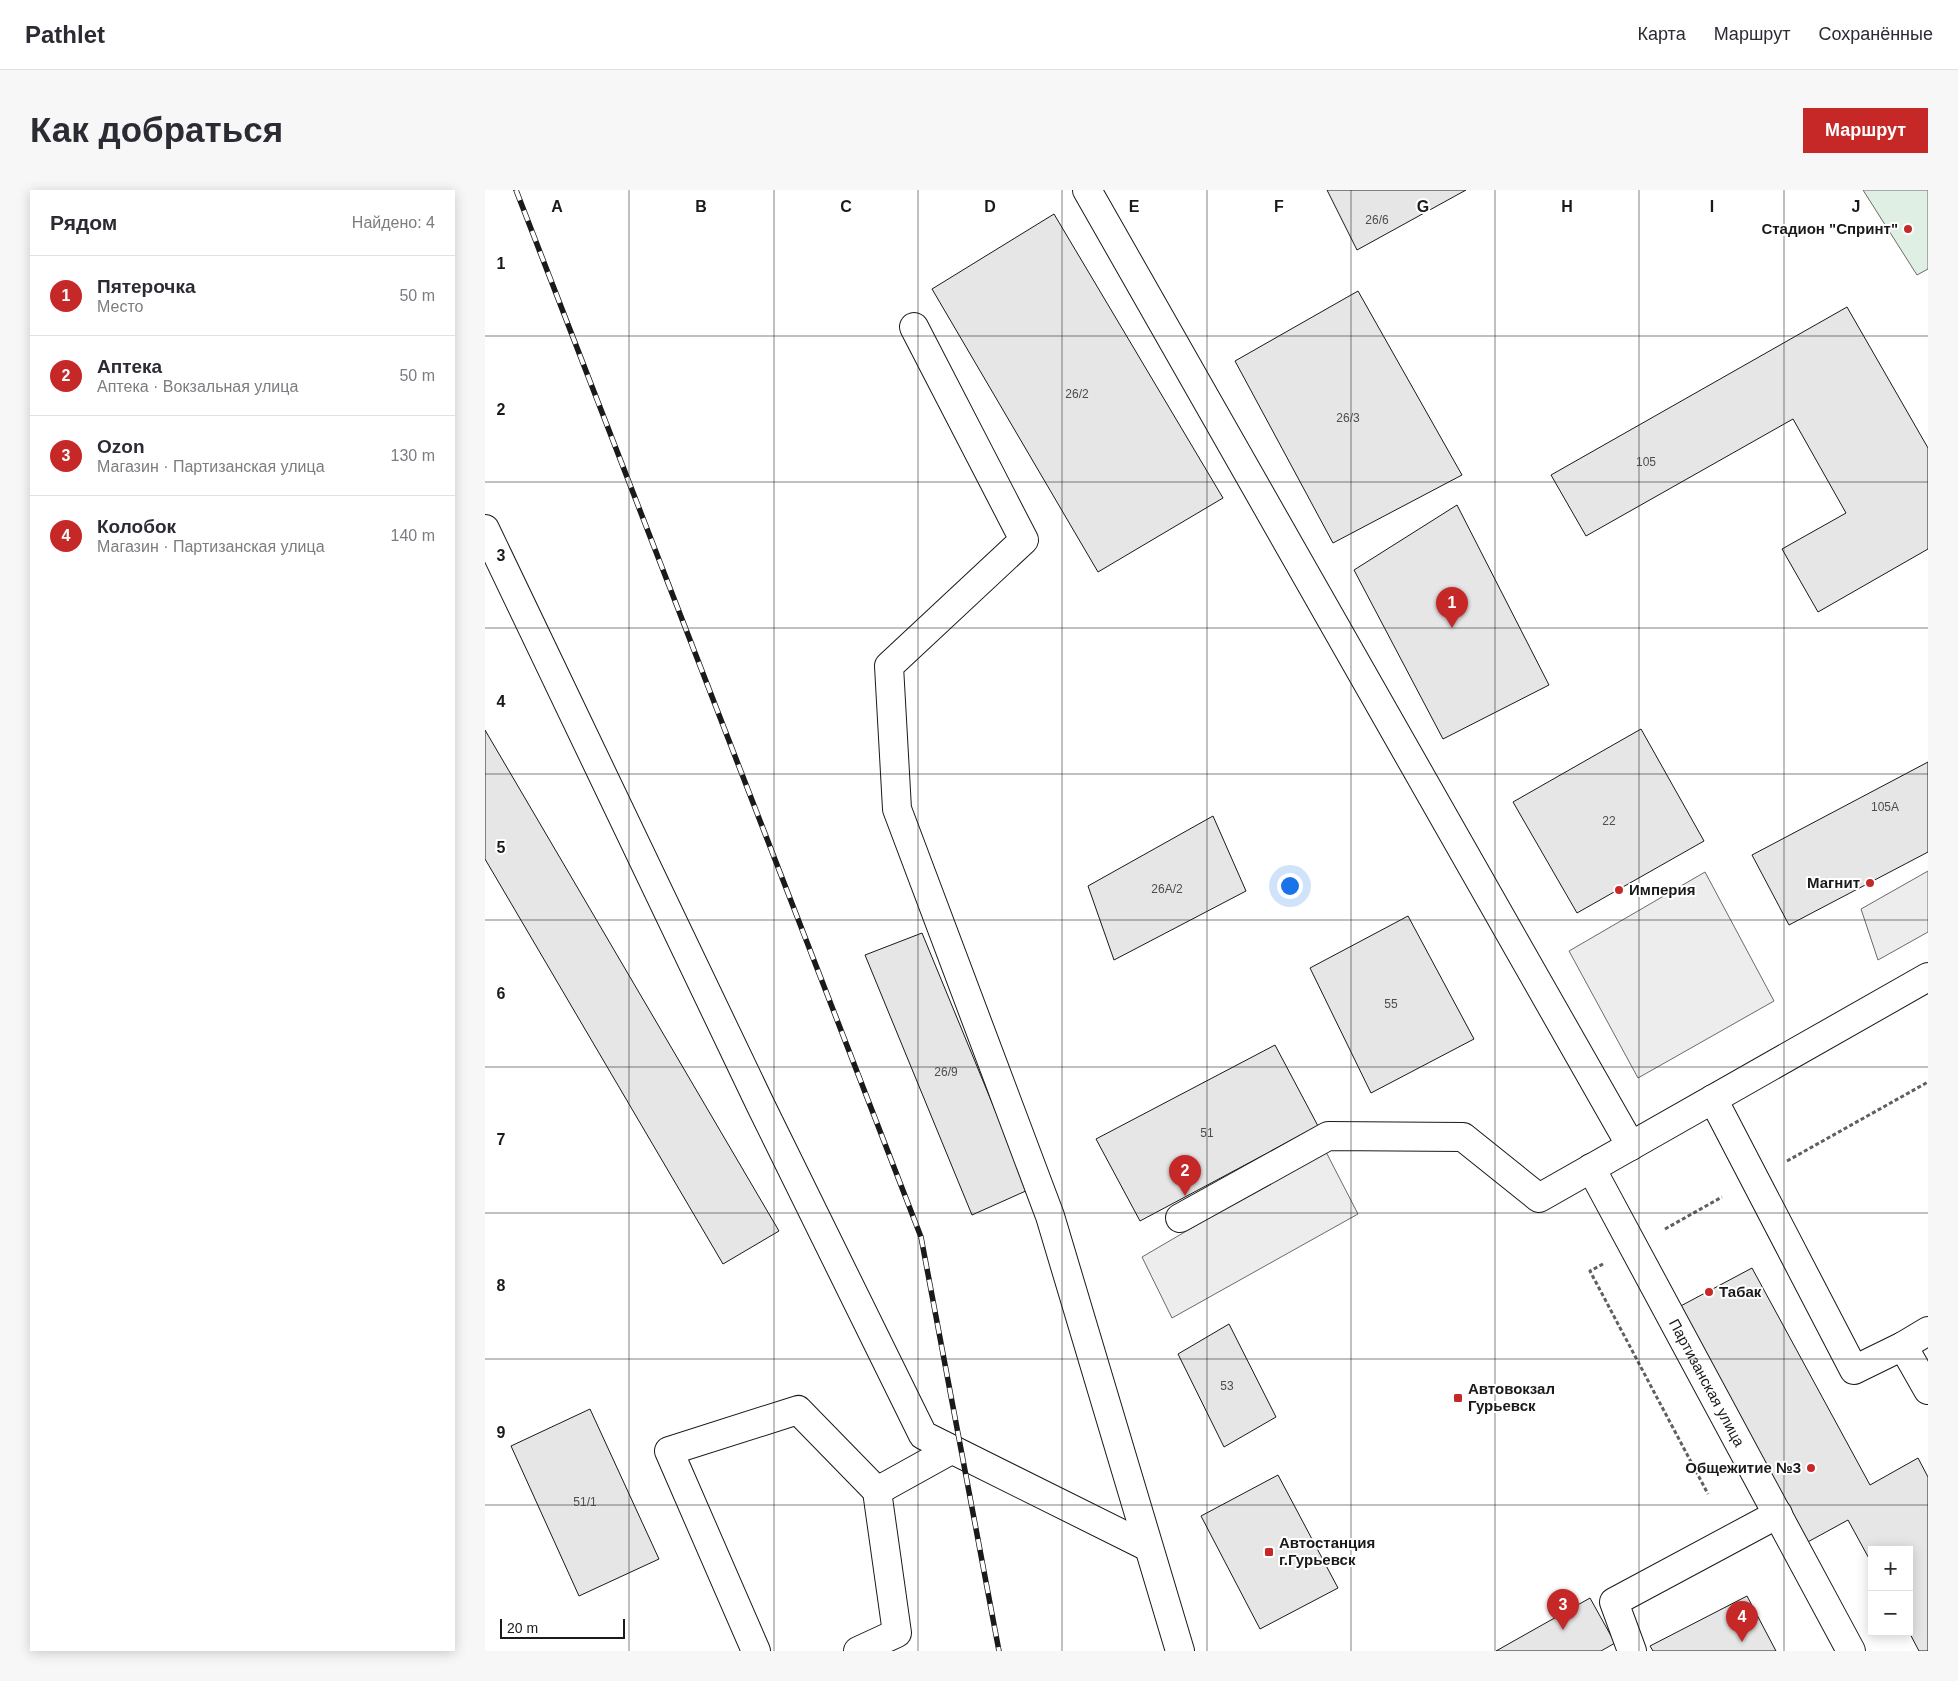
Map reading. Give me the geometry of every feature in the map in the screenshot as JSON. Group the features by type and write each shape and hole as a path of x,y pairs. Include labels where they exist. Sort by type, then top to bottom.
{"street":[{"path":"1087,190 1631,1146"},
{"path":"914,327 1025,540 889,666 897,809 1050,1216 1180,1651"},
{"path":"485,529 761,1106 923,1435 1148,1547"},
{"path":"1180,1218 1328,1136 1463,1137 1539,1198 1928,977"},
{"path":"1713,1100 1854,1370 1928,1332"},
{"name":"Партизанская улица","path":"1591,1168 1851,1651"},
{"path":"1903,1346 1928,1390"},
{"path":"756,1651 669,1451 798,1410 877,1491 897,1633 859,1651"},
{"path":"877,1491 951,1450"},
{"path":"1632,1651 1614,1602 1778,1514"}],"path":[{"path":"1708,1494 1590,1271 1928,1082"}],"green space":[{"name":"Стадион \"Спринт\"","path":"1863,190 1928,190 1928,269 1917,275"}],"shaded area":[{"path":"1928,871 1928,932 1878,960 1861,909"},
{"path":"1705,872 1774,1001 1638,1078 1569,951"},
{"path":"1325,1150 1358,1214 1172,1318 1142,1257"}],"building":[{"path":"1327,190 1466,190 1357,250"},
{"path":"1054,214 1223,498 1098,572 932,289"},
{"path":"1358,291 1462,475 1333,543 1235,361"},
{"path":"1847,307 1928,448 1928,549 1818,612 1782,549 1846,513 1793,419 1586,536 1551,475"},
{"path":"1457,505 1549,685 1443,739 1354,570"},
{"path":"1641,729 1704,841 1577,913 1513,802"},
{"path":"485,730 779,1231 723,1264 485,859"},
{"path":"1928,762 1928,852 1789,925 1752,855"},
{"path":"1213,816 1246,891 1114,960 1088,886"},
{"path":"1408,916 1474,1039 1371,1093 1310,968"},
{"path":"922,933 1028,1190 972,1215 865,955"},
{"path":"1275,1045 1318,1126 1140,1221 1096,1139"},
{"name":"Общежитие №3","path":"1752,1268 1870,1485 1918,1458 1928,1477 1928,1651 1919,1651 1911,1636 1913,1636 1913,1546 1868,1546 1868,1557 1848,1520 1804,1544 1675,1309"},
{"path":"1229,1324 1276,1417 1224,1447 1178,1354"},
{"path":"590,1409 659,1559 579,1596 511,1446"},
{"name":"Автостанция г.Гурьевск","path":"1278,1475 1338,1588 1260,1629 1201,1516"},
{"path":"1747,1596 1776,1651 1653,1651 1650,1646"},
{"path":"1590,1598 1615,1643 1601,1651 1496,1651"}],"railway":[{"path":"516,190 921,1237 999,1651"}],"place":[{"name":"Стадион \"Спринт\"","path":"1908,229"},
{"name":"Пятерочка","path":"1452,628"},
{"name":"Магнит","path":"1870,883"},
{"name":"Империя","path":"1619,890"},
{"name":"Аптека","path":"1185,1196"},
{"name":"Табак","path":"1709,1292"},
{"name":"Автовокзал Гурьевск","path":"1458,1398"},
{"name":"Общежитие №3","path":"1811,1468"},
{"name":"Автостанция г.Гурьевск","path":"1269,1552"},
{"name":"Ozon","path":"1563,1630"},
{"name":"Колобок","path":"1742,1642"}]}
